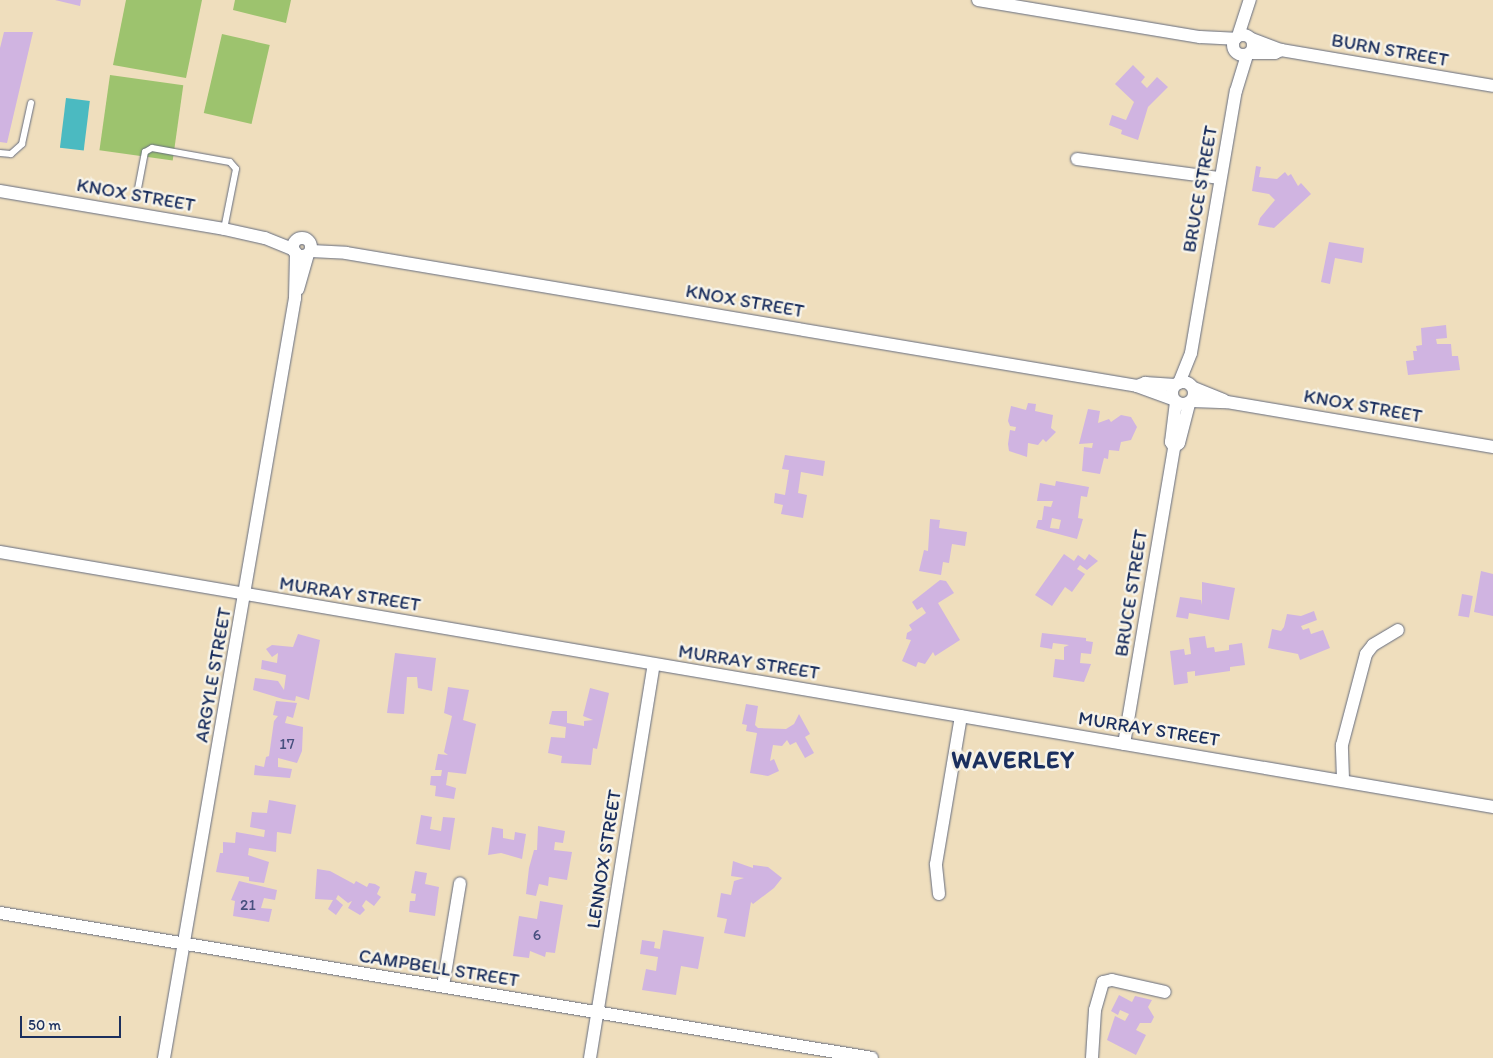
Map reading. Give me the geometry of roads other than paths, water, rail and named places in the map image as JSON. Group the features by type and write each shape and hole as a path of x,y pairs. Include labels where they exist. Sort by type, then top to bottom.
{"street":[{"name":"BURN STREET","path":"978,0 1200,37 1275,53 1281,50 1493,86"},
{"name":"BRUCE STREET","path":"1124,744 1174,448 1178,443 1187,391 1191,353 1251,0"},
{"path":"1077,159 1220,178"},
{"name":"KNOX STREET","path":"0,191 224,229 265,238 304,251 346,253 1137,386 1174,400"},
{"name":"KNOX STREET","path":"265,238 299,238 294,243 304,251"},
{"name":"ARGYLE STREET","path":"164,1058 182,945 246,595 294,298 304,251"},
{"name":"KNOX STREET","path":"1137,386 1145,383 1187,391 1226,402 1493,447"},
{"name":"BRUCE STREET","path":"1174,448 1171,442 1174,400 1187,391"},
{"name":"MURRAY STREET","path":"0,552 654,665 1343,779 1493,807"},
{"path":"1343,779 1342,745 1366,654 1373,645 1398,630"},
{"name":"LENNOX STREET","path":"590,1058 654,665"},
{"path":"939,894 936,864 961,716"},
{"path":"443,986 460,883"},
{"name":"CAMPBELL STREET","path":"0,913 182,945 443,986 872,1058"},
{"path":"1092,1058 1095,1010 1103,982 1112,980 1164,992"}],"lane":[{"path":"0,153 11,154 22,144 31,103"},
{"path":"136,199 145,152 152,148 230,162 236,169 224,229"}],"water":[{"path":"66,98 90,101 84,151 60,148"}],"district":[{"name":"WAVERLEY","path":"1013,760"}]}
